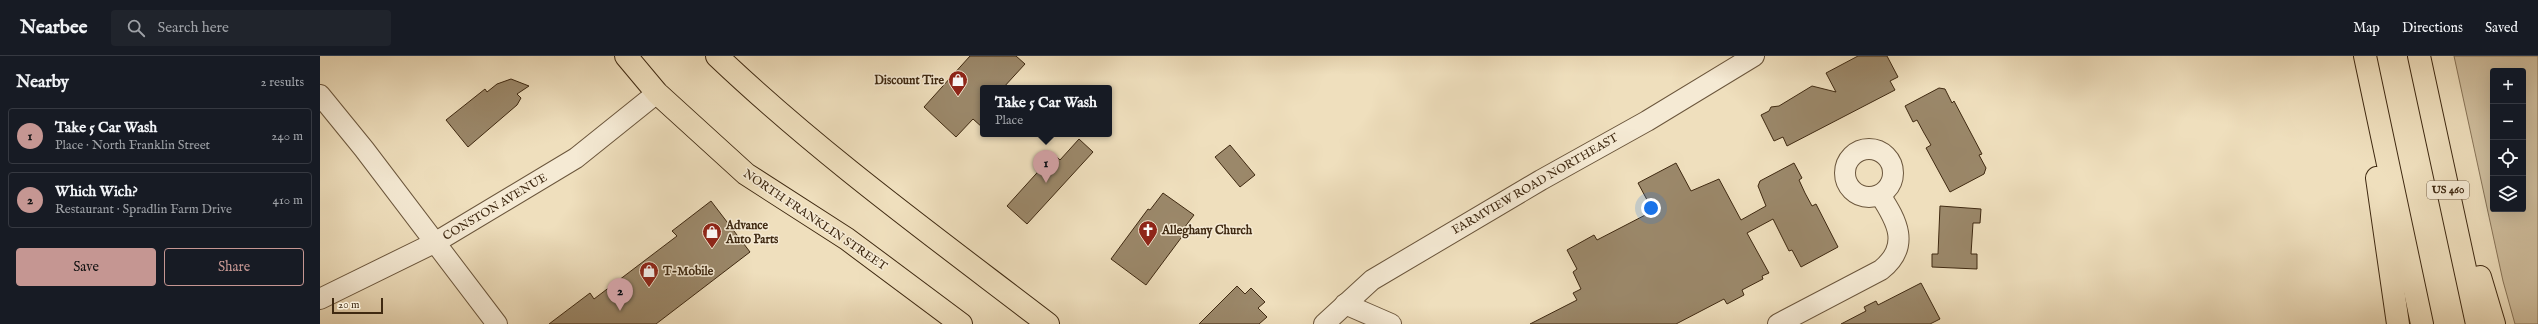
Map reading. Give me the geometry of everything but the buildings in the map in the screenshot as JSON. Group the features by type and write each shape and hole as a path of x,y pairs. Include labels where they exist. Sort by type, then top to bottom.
{"main road":[{"name":"NORTH FRANKLIN STREET","path":"626,56 656,93 746,174 846,239 960,324"},
{"path":"717,56 746,84 830,155 1048,324"},
{"path":"2360,56 2398,324"},
{"path":"2365,56 2422,324"},
{"name":"US 460","path":"2419,56 2477,324"},
{"path":"2430,105 2494,324"}],"street":[{"name":"FARMVIEW ROAD NORTHEAST","path":"1324,324 1372,280 1416,253 1647,121 1754,56"},
{"name":"CONSTON AVENUE","path":"320,299 436,242 576,158 656,93"},
{"path":"320,95 436,242 497,324"},
{"path":"1778,324 1881,270 1893,260 1898,244 1898,229 1892,214 1880,195"},
{"path":"1345,304 1391,324"}],"shaded area":[{"path":"2454,56 2538,56 2538,324 2515,324 2503,281"}],"place":[{"name":"Discount Tire","path":"958,97"},
{"name":"Take 5 Car Wash","path":"1046,183"},
{"name":"Alleghany Church","path":"1148,247"},
{"name":"Advance Auto Parts","path":"712,249"},
{"name":"T-Mobile","path":"649,288"},
{"name":"Which Wich?","path":"620,311"}]}
